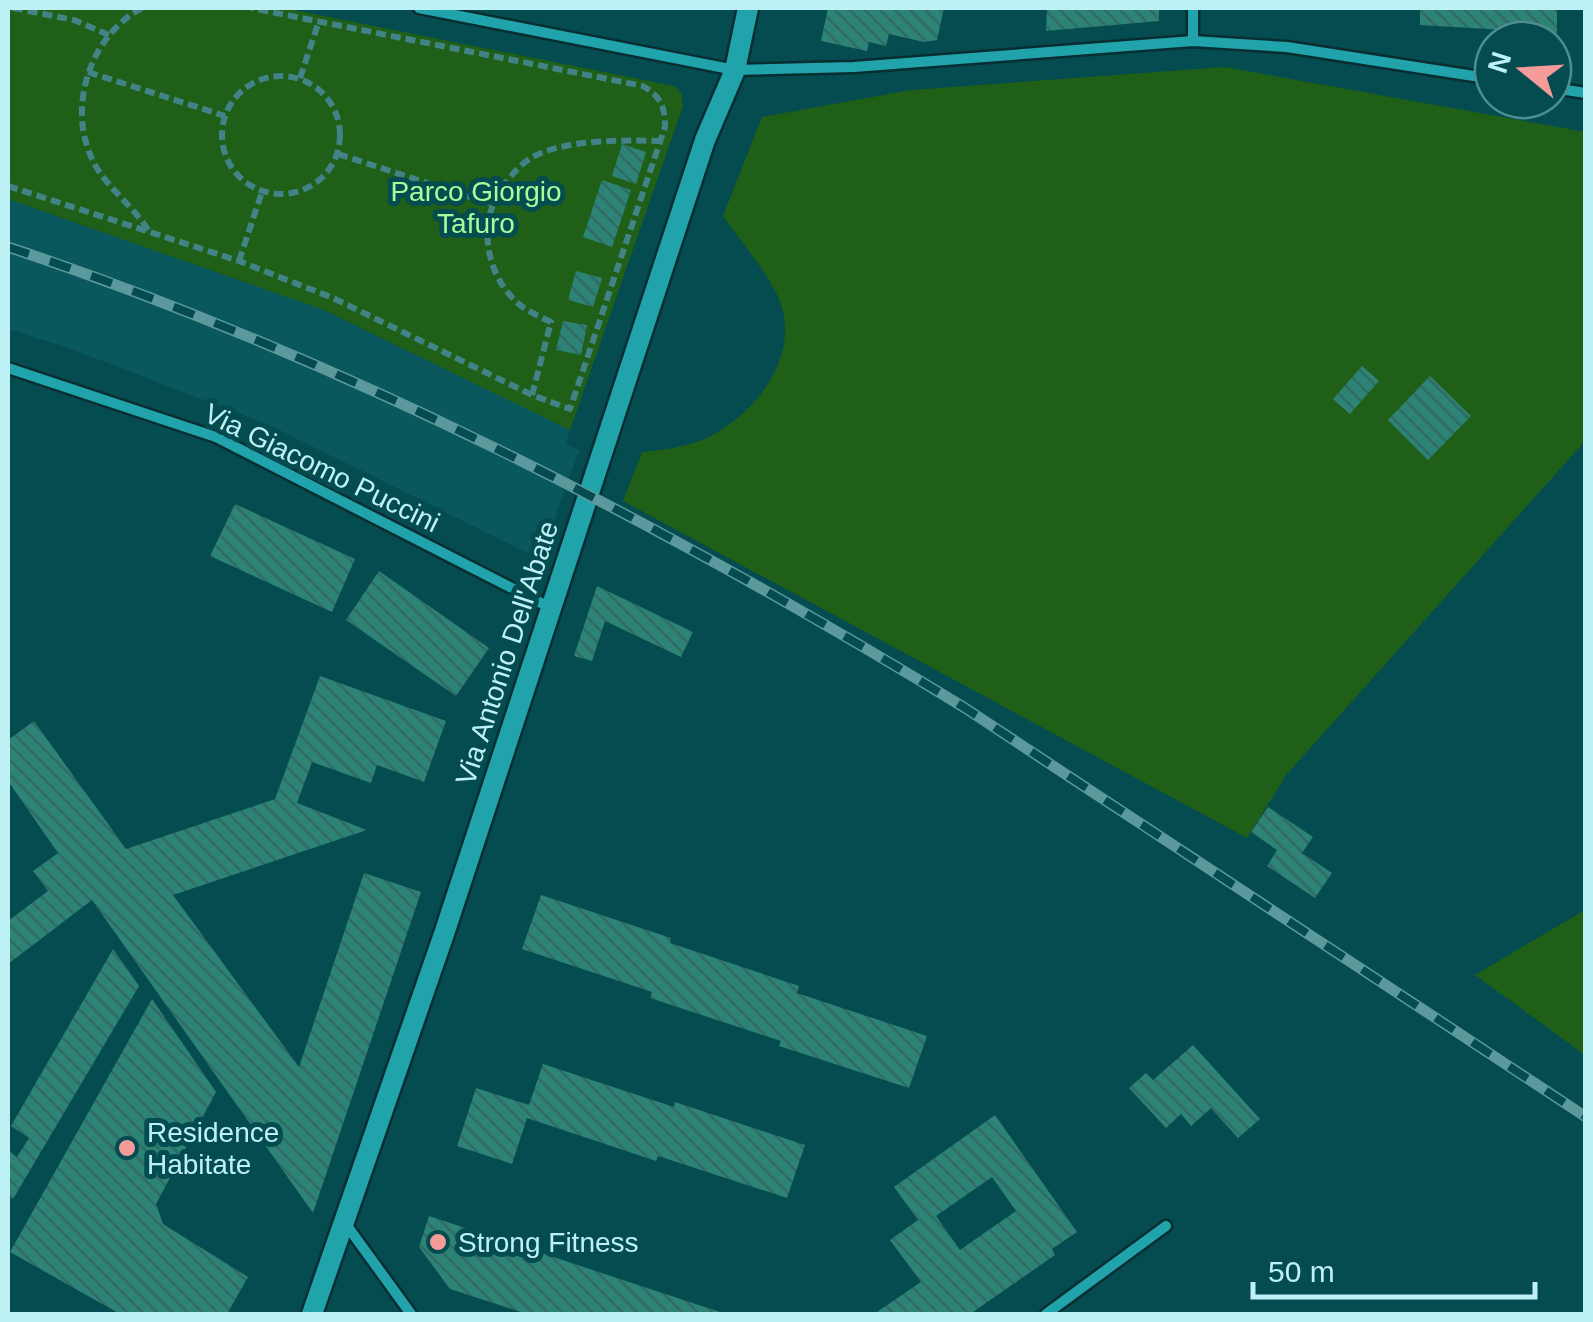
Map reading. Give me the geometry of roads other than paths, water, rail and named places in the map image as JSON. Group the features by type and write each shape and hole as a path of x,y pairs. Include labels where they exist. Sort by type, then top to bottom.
{"main road":[{"name":"Via Antonio Dell'Abate","path":"312,1314 552,608 699,158 735,70 748,8"}],"street":[{"path":"419,8 735,70 854,67 1193,41 1287,48 1473,75"},
{"path":"1193,8 1193,41"},
{"name":"Via Giacomo Puccini","path":"8,368 216,437 552,608"},
{"path":"345,1222 411,1314"},
{"path":"1046,1314 1166,1226"}],"railway":[{"path":"8,247 133,291 379,393 618,510 735,574 965,708 1586,1117"}],"place":[{"name":"Residence Habitate","path":"127,1148"},
{"name":"Strong Fitness","path":"438,1242"}],"park label":[{"name":"Parco Giorgio Tafuro","path":"476,207"}]}
